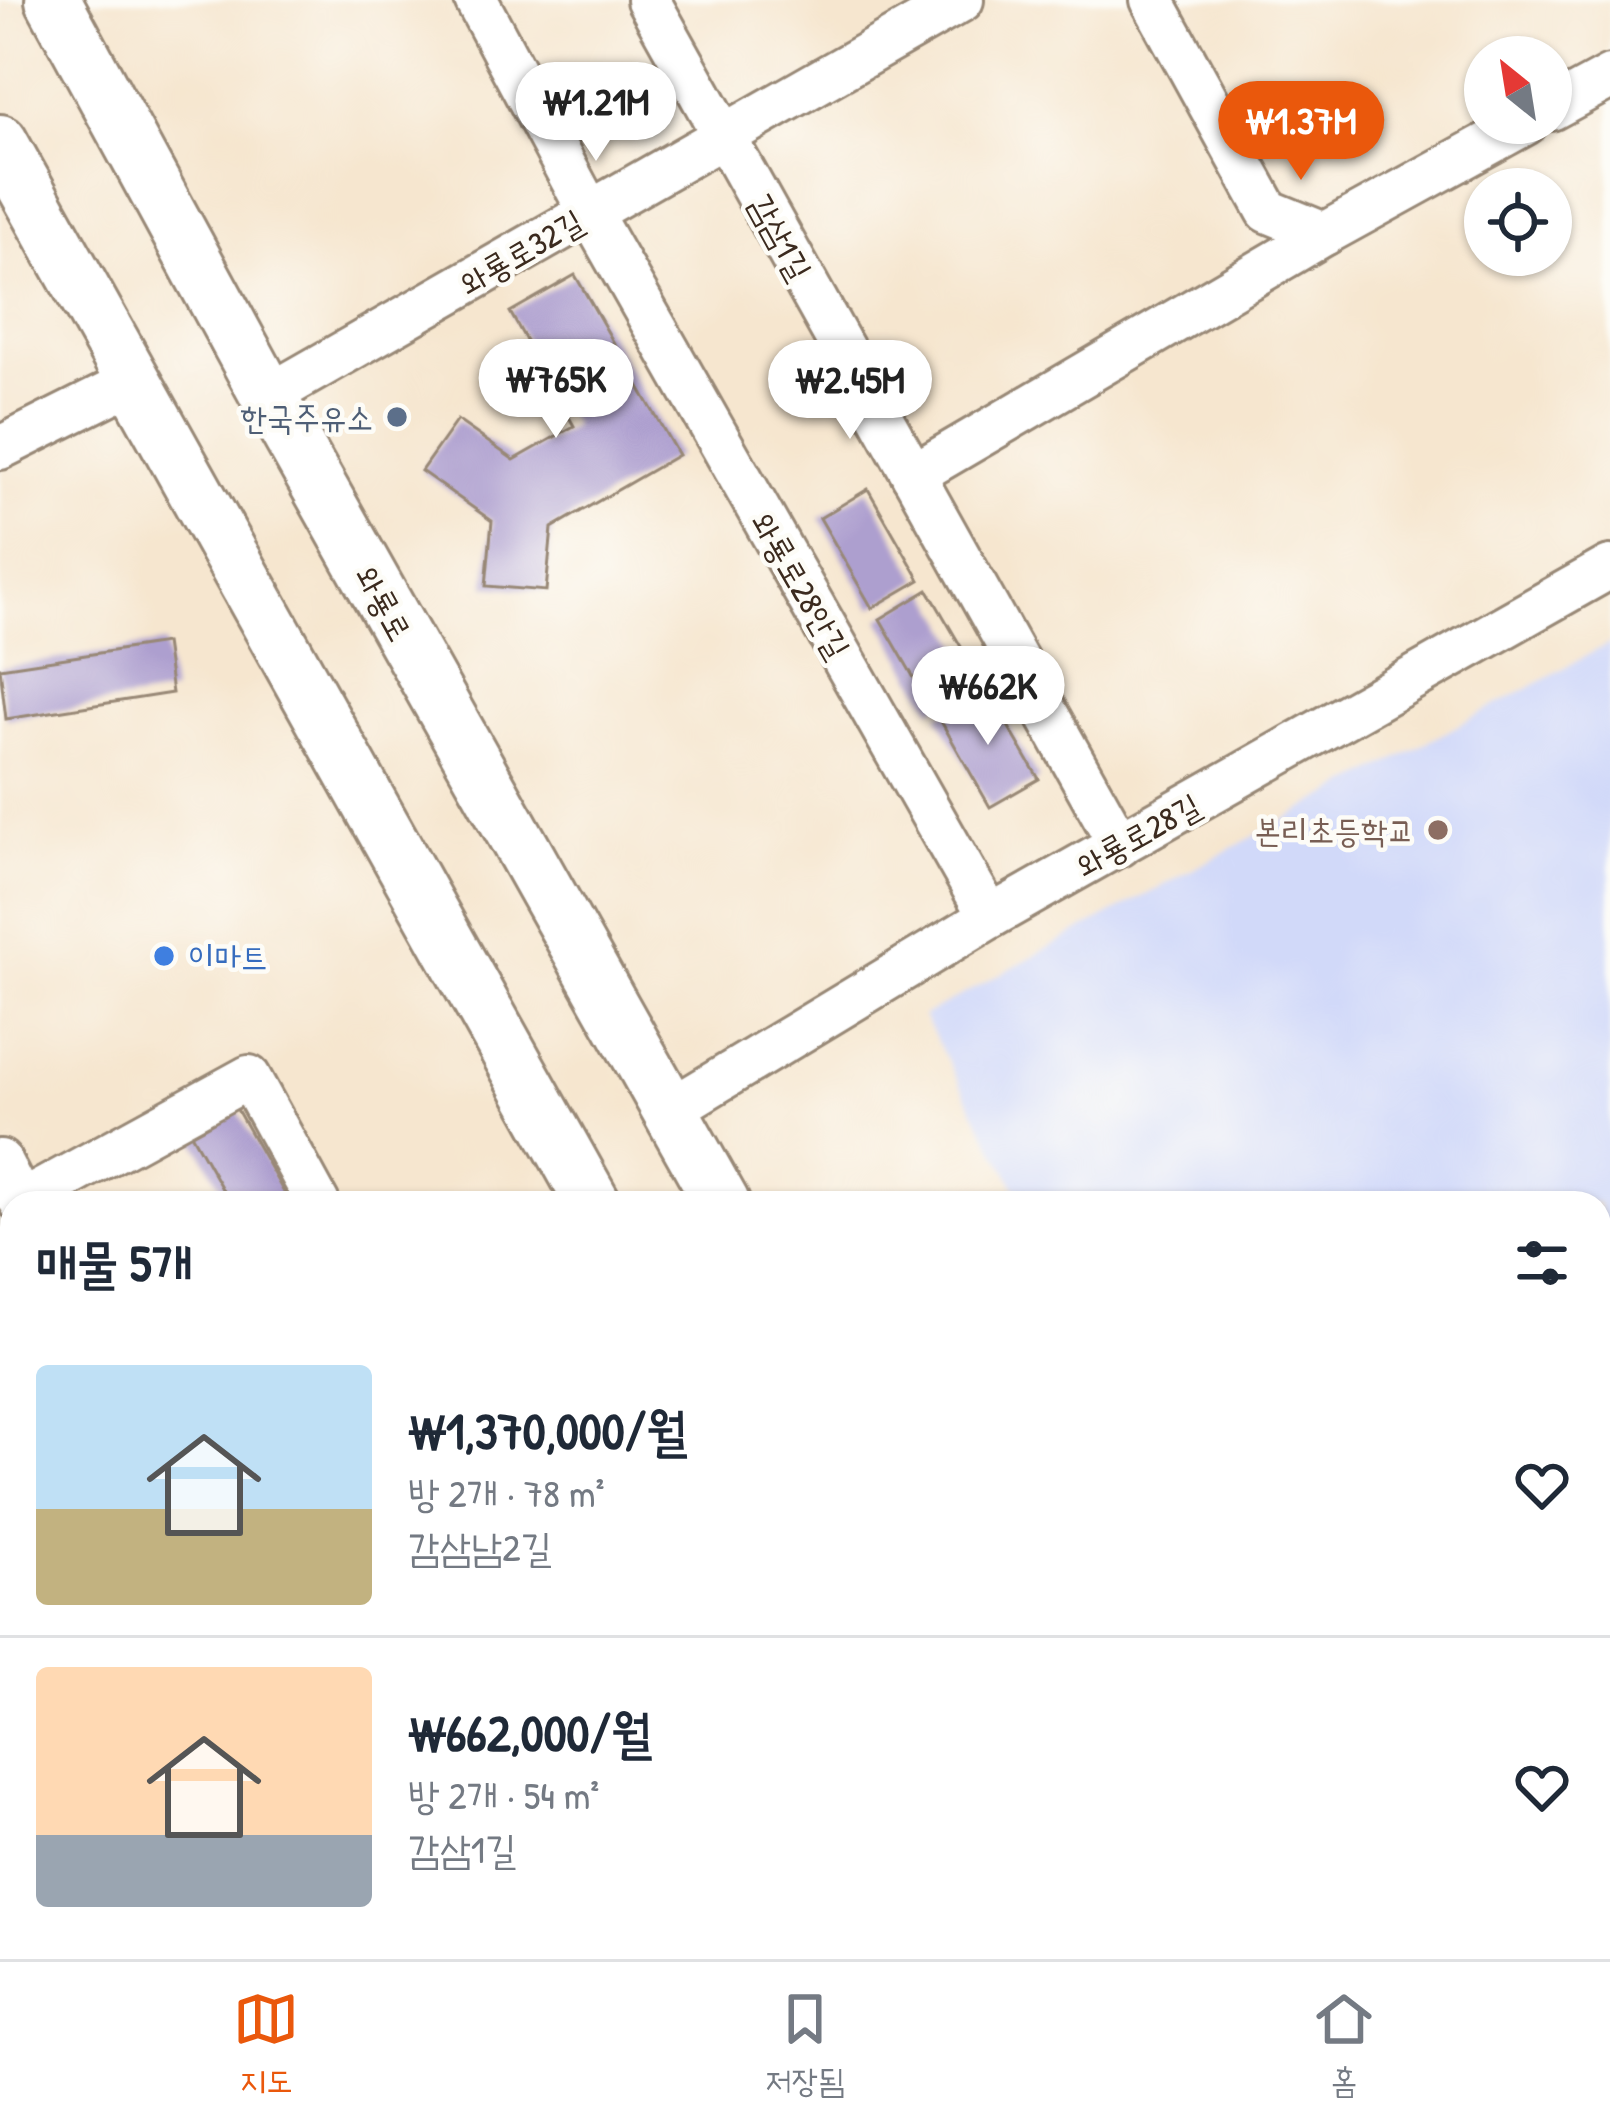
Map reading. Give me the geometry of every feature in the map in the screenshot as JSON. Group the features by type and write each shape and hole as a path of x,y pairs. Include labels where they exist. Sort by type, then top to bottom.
{"main road":[{"name":"와룡로","path":"53,0 268,397 715,1191"},
{"path":"0,142 586,1191"}],"street":[{"name":"와룡로28안길","path":"476,0 590,213 990,917"},
{"name":"감삼1길","path":"648,0 1120,845"},
{"name":"와룡로32길","path":"268,397 962,0"},
{"path":"1152,0 1268,212 1324,234"},
{"path":"1572,97 1610,76"},
{"path":"913,475 1324,234 1488,144"},
{"path":"0,448 133,382"},
{"name":"와룡로28길","path":"670,1110 990,917 1610,568"},
{"path":"41,1191 249,1077 311,1191"},
{"path":"0,1161 15,1191"}],"shaded area":[{"name":"본리초등학교","path":"1610,643 1610,1191 1018,1191 923,1016"}],"building":[{"path":"575,275 678,455 552,528 546,591 486,586 492,521 421,471 457,420 514,460 574,426 510,312"},
{"path":"868,489 920,580 872,608 820,518"},
{"path":"928,590 981,681 932,709 880,619"},
{"path":"165,643 172,693 6,719 0,668"},
{"path":"986,688 1039,779 990,807 938,716"},
{"path":"231,1099 283,1191 223,1191 186,1125"}],"place":[{"name":"한국주유소","path":"397,417"},
{"name":"본리초등학교","path":"1438,830"},
{"name":"이마트","path":"164,956"}]}
